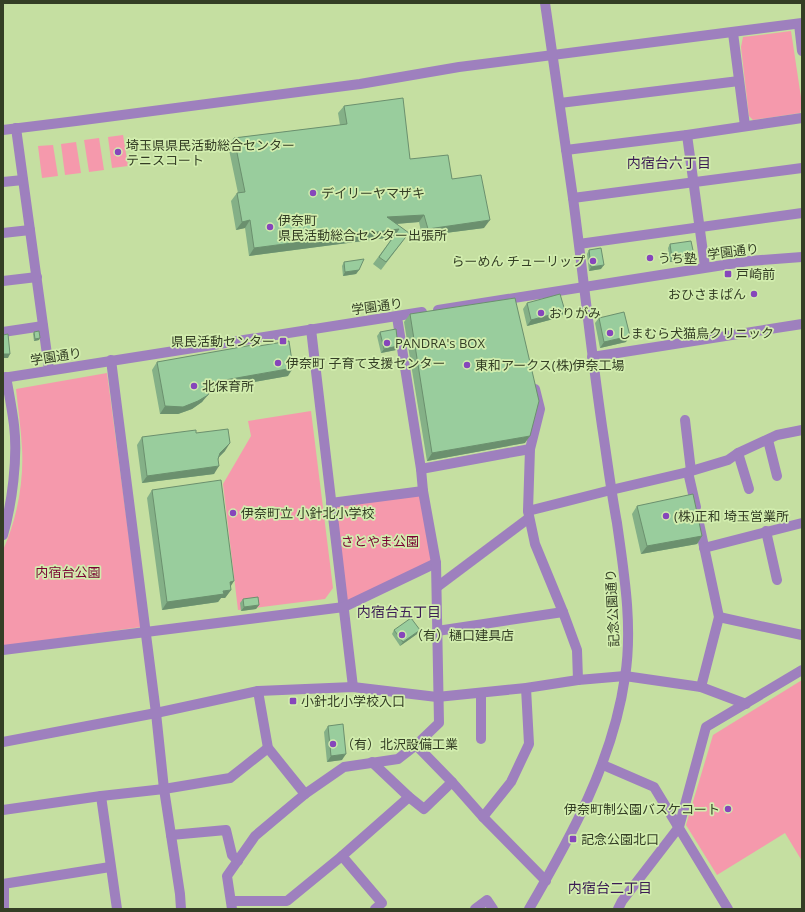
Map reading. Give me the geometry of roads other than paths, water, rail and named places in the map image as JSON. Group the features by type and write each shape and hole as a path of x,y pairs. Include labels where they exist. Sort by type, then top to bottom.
{"street":[{"name":"記念公園通り","path":"529,909 546,881 580,816 603,765 615,724 626,676 628,636 626,584 592,357 573,198 545,3"},
{"path":"3,130 360,84 459,67 733,33 800,23 802,51"},
{"path":"733,33 745,126"},
{"path":"560,103 739,81"},
{"path":"566,150 687,135 802,118"},
{"path":"16,128 50,370"},
{"path":"687,135 705,267"},
{"path":"573,198 802,168"},
{"path":"3,182 23,180"},
{"path":"579,244 802,213"},
{"path":"3,233 30,230"},
{"name":"学園通り","path":"4,377 397,316 515,302 584,288 705,267 749,261 802,258"},
{"path":"3,281 36,277"},
{"path":"397,316 423,490 436,563 438,723 416,745 398,759 344,767 305,794 255,836 227,876 232,905 287,901 342,856 409,797"},
{"path":"592,357 802,324"},
{"path":"3,332 43,326"},
{"path":"311,329 353,687"},
{"path":"111,360 146,632 164,789 181,909"},
{"path":"3,535 11,493 15,447 14,425 4,377"},
{"path":"533,379 540,409 530,449 529,515 535,544 577,650 578,680"},
{"path":"685,420 690,472 719,617 701,687"},
{"path":"437,587 529,515 611,490 690,472 728,460 738,453 778,436 802,430"},
{"path":"768,440 777,476"},
{"path":"421,470 530,449"},
{"path":"738,453 749,489"},
{"path":"331,503 423,490"},
{"path":"704,548 802,523"},
{"path":"766,531 777,580"},
{"path":"3,650 344,607 436,563"},
{"path":"437,631 563,612"},
{"path":"719,617 802,635"},
{"path":"623,906 679,827 706,727 802,670"},
{"path":"3,742 156,713 258,691 353,687 437,697 526,688 578,680 626,676 701,687 746,704"},
{"path":"483,817 512,782 529,744 526,688"},
{"path":"258,691 268,748 305,794"},
{"path":"481,693 481,739"},
{"path":"416,745 483,817 546,881"},
{"path":"3,810 101,796 164,789 230,778 268,748"},
{"path":"372,762 424,809 452,782"},
{"path":"603,765 654,787 728,909"},
{"path":"101,796 116,909"},
{"path":"171,835 226,830 232,855 238,861"},
{"path":"342,856 382,903 375,909"},
{"path":"4,909 4,884 110,867"},
{"path":"475,909 487,900 493,909"}],"place":[{"name":"埼玉県県民活動総合センター テニスコート","path":"118,152"},
{"name":"デイリーヤマザキ","path":"313,193"},
{"name":"伊奈町 県民活動総合センター出張所","path":"270,227"},
{"name":"うち塾","path":"650,258"},
{"name":"らーめん チューリップ","path":"593,261"},
{"name":"戸崎前","path":"728,274"},
{"name":"おひさまぱん","path":"754,294"},
{"name":"おりがみ","path":"541,313"},
{"name":"しまむら犬猫鳥クリニック","path":"610,333"},
{"name":"県民活動センター","path":"283,341"},
{"name":"PANDRA's BOX","path":"387,343"},
{"name":"伊奈町 子育て支援センター","path":"278,363"},
{"name":"東和アークス(株)伊奈工場","path":"467,365"},
{"name":"北保育所","path":"194,386"},
{"name":"伊奈町立 小針北小学校","path":"233,513"},
{"name":"(株)正和 埼玉営業所","path":"666,516"},
{"name":"（有）樋口建具店","path":"402,635"},
{"name":"小針北小学校入口","path":"293,701"},
{"name":"（有）北沢設備工業","path":"333,744"},
{"name":"伊奈町制公園バスケコート","path":"728,809"},
{"name":"記念公園北口","path":"573,839"}],"district":[{"name":"内宿台六丁目","path":"669,163"},
{"name":"内宿台五丁目","path":"399,612"},
{"name":"内宿台二丁目","path":"610,888"}],"park label":[{"name":"さとやま公園","path":"380,541"},
{"name":"内宿台公園","path":"68,572"}]}
